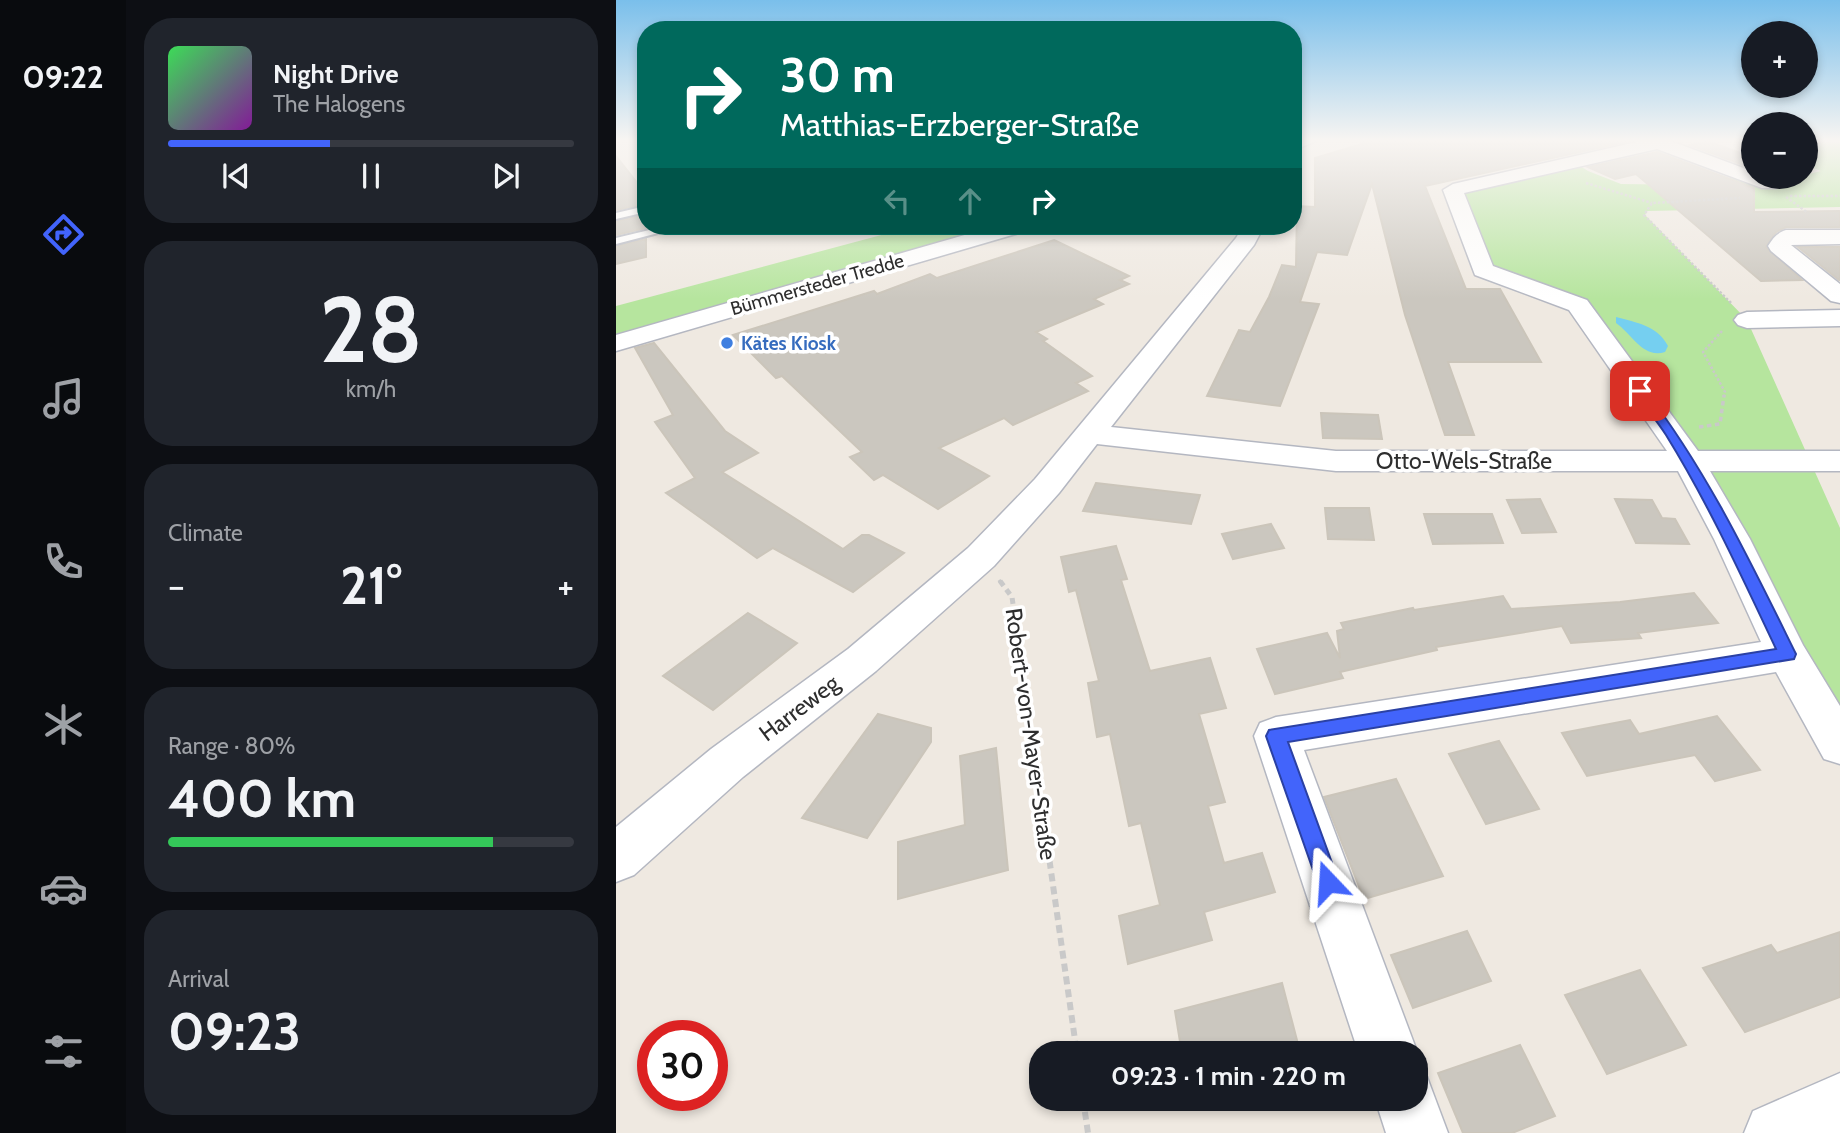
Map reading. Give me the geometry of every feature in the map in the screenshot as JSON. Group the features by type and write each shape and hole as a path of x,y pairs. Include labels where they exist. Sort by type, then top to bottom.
{"street":[{"path":"1454,193 1483,270 1578,305 1679,446 1732,539 1787,654 1835,726"},
{"name":"Bümmersteder Tredde","path":"616,343 987,235"},
{"path":"981,557 1047,486 1248,235"},
{"path":"1840,237 1786,237 1779,246 1840,296"},
{"path":"1747,320 1840,318"},
{"name":"Otto-Wels-Straße","path":"1089,434 1336,461 1679,446 1840,461"},
{"name":"Harreweg","path":"616,858 727,763 862,660 981,557"},
{"path":"1384,1041 1276,736 1787,654"},
{"path":"1775,1133 1840,1104"},
{"path":"1409,1111 1417,1133"}],"lane":[{"path":"616,216 637,211"},
{"path":"616,241 642,235"}],"path":[{"path":"1619,193 1652,203 1749,193"},
{"path":"1781,193 1811,215"},
{"path":"1807,193 1840,196"},
{"path":"1652,203 1644,215 1747,320 1719,332 1703,352 1725,392 1720,424 1679,446"},
{"name":"Robert-von-Mayer-Straße","path":"981,557 1012,597 1075,1041"},
{"path":"1085,1111 1088,1133"}],"green space":[{"path":"1454,193 1840,193 1840,207 1647,211 1645,215 1747,320 1840,528 1840,745 1732,539 1586,317 1483,270"},
{"path":"881,235 987,235 616,343 616,306"}],"water":[{"path":"1616,317 1639,323 1658,333 1668,346 1665,352 1650,352 1644,349 1616,323"}],"building":[{"path":"616,193 637,193 637,206 616,210"},
{"path":"1315,193 1369,193 1347,255 1317,252 1300,302 1319,304 1280,406 1207,396 1239,330 1250,332 1282,265 1296,267 1297,235 1302,235 1302,206 1315,207"},
{"path":"1374,193 1428,193 1466,289 1500,289 1541,362 1448,362 1474,435 1445,435 1405,315"},
{"path":"1658,193 1754,193 1754,212 1840,211 1840,227 1786,227 1776,232 1766,247 1802,280 1761,281"},
{"path":"637,217 637,230 616,235 616,221"},
{"path":"646,239 646,257 616,264 616,246"},
{"path":"1054,240 1129,276 1120,280 1129,284 1094,299 1103,304 1036,332 1047,339 1043,341 1092,376 1076,383 1088,391 1013,425 1004,418 939,448 989,476 938,509 883,475 874,480 850,457 862,452 782,376 776,378 733,335 874,291 877,294 930,274 937,278"},
{"path":"1798,247 1840,247 1840,280 1839,280"},
{"path":"654,343 725,431 758,453 722,472 843,549 862,535 869,535 904,553 853,592 773,548 757,558 666,493 695,478 655,422 673,415 635,348"},
{"path":"1321,413 1378,415 1382,439 1323,438"},
{"path":"1096,483 1200,495 1191,524 1083,511"},
{"path":"1540,499 1556,532 1522,533 1507,500"},
{"path":"1615,499 1652,500 1662,518 1675,519 1689,544 1636,543"},
{"path":"1325,508 1369,508 1374,540 1328,539"},
{"path":"1424,514 1492,514 1503,543 1433,544"},
{"path":"1271,524 1284,548 1233,559 1222,534"},
{"path":"1116,546 1127,579 1121,580 1150,671 1210,658 1226,708 1199,714 1225,802 1208,806 1224,863 1262,853 1275,892 1204,912 1212,940 1128,964 1119,916 1160,905 1141,823 1129,826 1110,734 1097,737 1088,683 1099,681 1076,590 1069,592 1061,557"},
{"path":"1694,593 1718,623 1638,633 1641,638 1571,643 1562,626 1436,647 1437,650 1340,672 1343,678 1275,694 1257,649 1327,633 1340,658 1337,631 1344,629 1341,623 1413,608 1414,610 1503,596 1511,609 1620,602"},
{"path":"748,613 797,643 713,710 663,676"},
{"path":"878,714 931,728 931,742 867,838 802,818"},
{"path":"1717,716 1760,770 1715,781 1695,755 1587,776 1562,733 1630,720 1639,734"},
{"path":"1499,741 1539,809 1486,824 1449,754"},
{"path":"996,748 1008,870 898,899 898,842 965,825 960,756"},
{"path":"1396,779 1443,876 1364,899 1324,797"},
{"path":"1467,931 1491,981 1413,1008 1391,955"},
{"path":"1840,932 1840,997 1745,1032 1703,968 1771,945 1777,953"},
{"path":"1640,970 1686,1045 1607,1074 1565,995"},
{"path":"1282,983 1297,1041 1180,1041 1175,1011"},
{"path":"1520,1045 1555,1116 1512,1133 1463,1133 1438,1073"}],"place":[{"name":"Kätes Kiosk","path":"727,343"}],"route":[{"path":"1328,882 1276,736 1787,654 1732,539 1671,432 1640,391"}]}
